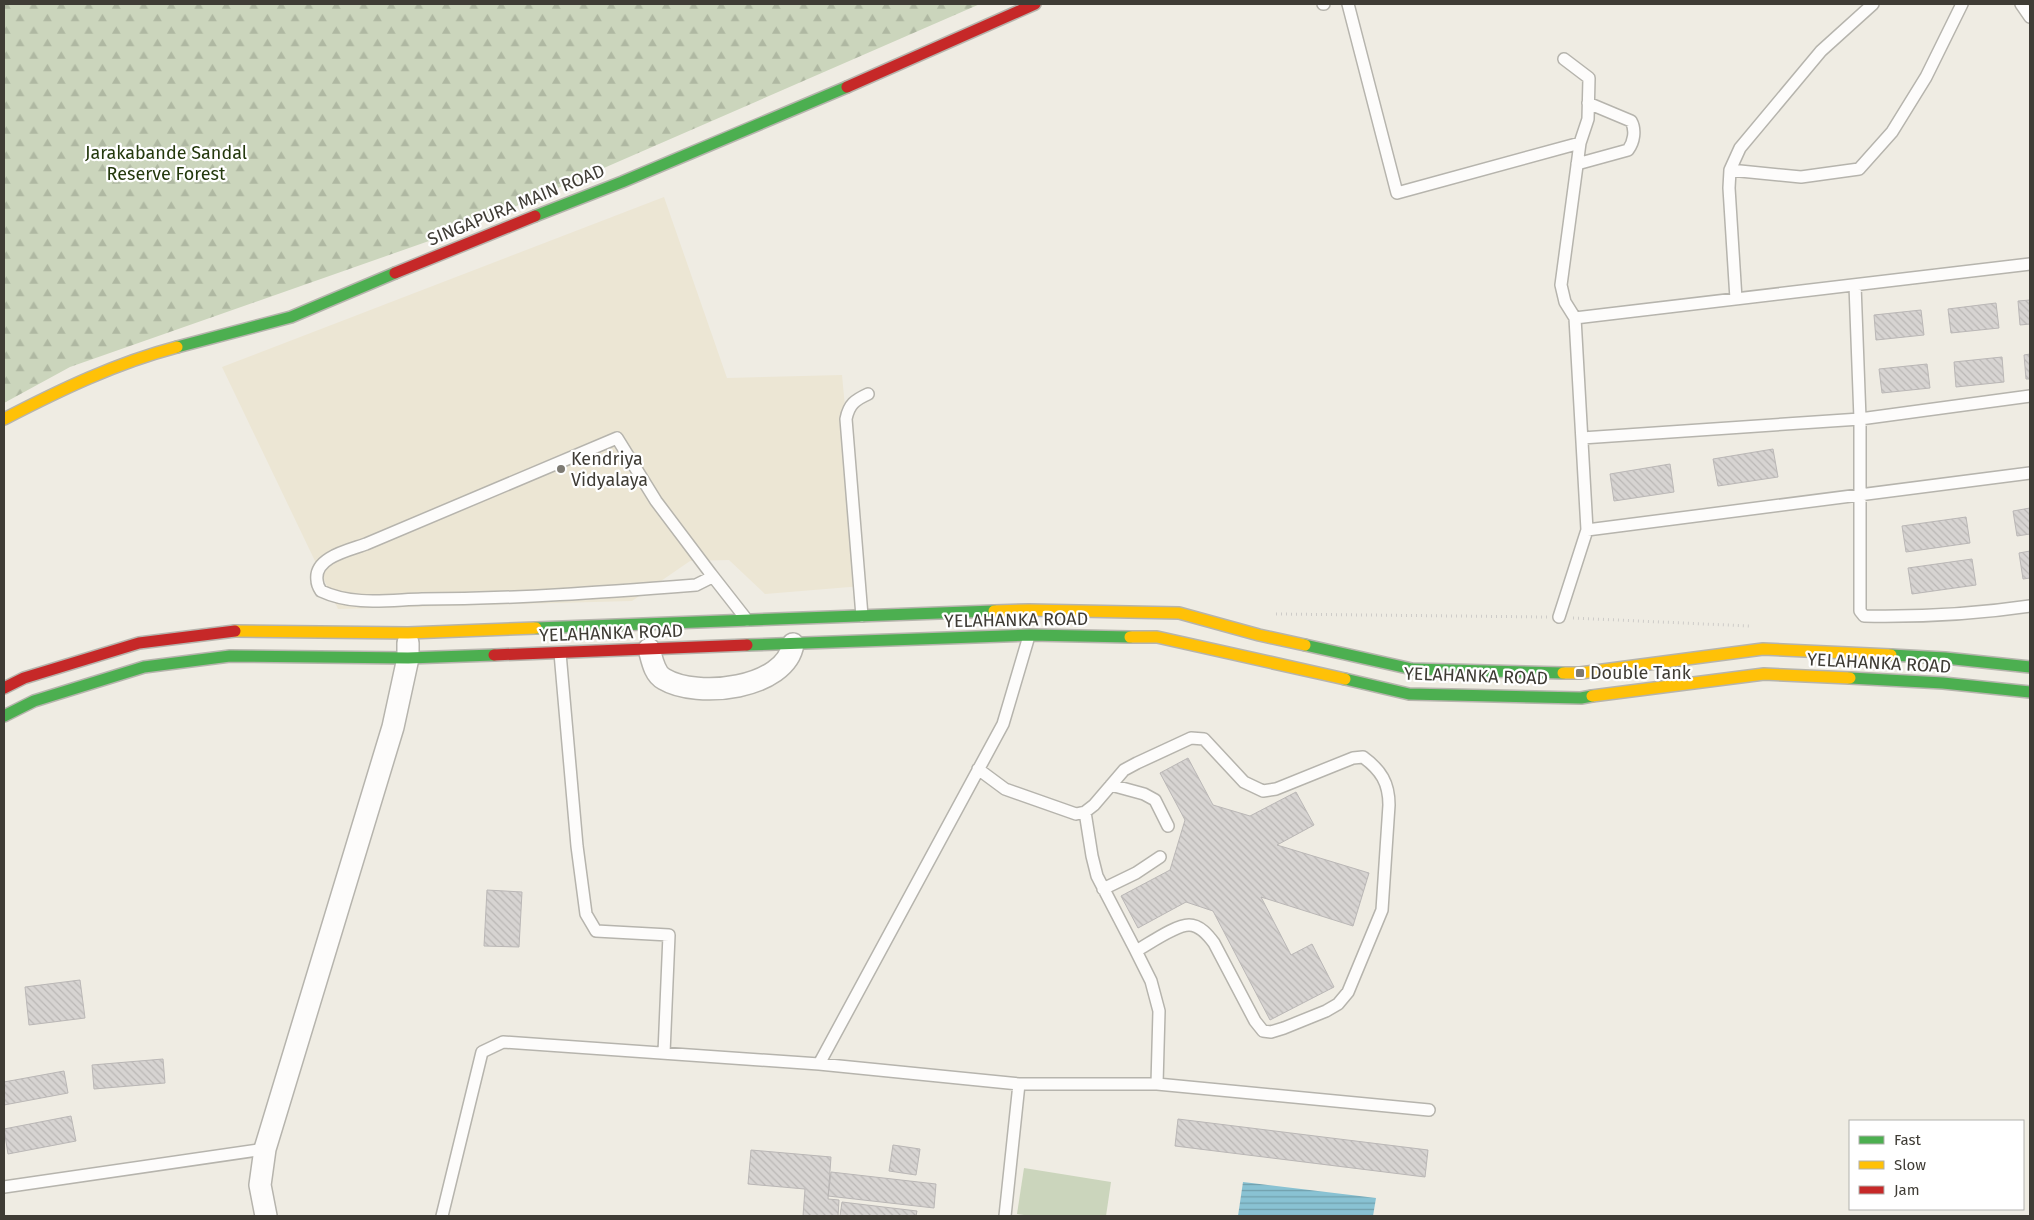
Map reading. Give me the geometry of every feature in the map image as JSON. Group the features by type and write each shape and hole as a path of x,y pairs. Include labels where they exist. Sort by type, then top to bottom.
{"main road":[{"name":"SINGAPURA MAIN ROAD","path":"4,419 42,398 106,370 153,353 291,317 438,255 622,182 844,88 1035,4"},
{"name":"YELAHANKA ROAD","path":"4,716 34,701 144,667 230,656 408,658 793,644 1029,622 1179,613 1259,635 1412,669 1580,673 1762,649 1945,658 2030,667"},
{"name":"YELAHANKA ROAD","path":"4,688 24,678 139,643 228,632 408,633 862,616 1029,622 1157,637 1409,694 1581,698 1764,674 1943,683 2030,692"}],"street":[{"path":"266,1216 260,1185 265,1149 393,727 408,658 408,633"},
{"path":"649,649 654,667 662,679 680,686 704,688 750,684 767,676 782,665 791,652 793,644"}],"lane":[{"path":"1348,4 1397,194 1580,143"},
{"path":"1736,299 1729,188 1730,170 1740,148 1821,51 1874,4"},
{"path":"1730,170 1801,177 1858,169 1892,132 1926,77 1962,4"},
{"path":"2021,4 2030,17"},
{"path":"1558,617 1587,530 1575,318 1565,302 1561,286 1580,143 1588,118 1588,78 1564,59"},
{"path":"1577,164 1628,150 1632,146 1634,127 1630,121 1588,103"},
{"path":"1575,318 2030,264"},
{"path":"1855,285 1860,419 1860,611 1864,616 1997,611 2030,606"},
{"path":"862,616 846,419 853,402 868,394"},
{"path":"1582,438 1860,419 2030,396"},
{"path":"711,574 708,579 696,585 491,599 363,601 337,599 321,592 316,579 320,566 334,556 617,438 656,501 747,620"},
{"path":"1587,530 2030,473"},
{"path":"819,1064 1003,724 1029,622"},
{"path":"560,653 577,846 586,914 596,931 668,935 664,1053"},
{"path":"978,769 1005,789 1076,814 1086,812 1124,770 1137,762 1191,738 1204,739 1244,782 1263,791 1276,789 1353,758 1363,757 1374,765 1385,779 1389,791 1382,910 1348,992 1338,1004 1284,1028 1263,1032 1255,1021 1214,943 1200,928 1189,925 1176,929 1136,951"},
{"path":"1111,785 1144,794 1155,800 1168,826"},
{"path":"1086,812 1092,856 1103,889 1151,981 1159,1011 1157,1084"},
{"path":"1103,889 1148,866 1160,857"},
{"path":"442,1216 482,1052 503,1042 819,1064 1019,1084 1157,1084 1429,1110"},
{"path":"1005,1216 1019,1084"},
{"path":"4,1187 265,1149"}],"path":[{"path":"1269,614 1558,617 1757,627"}],"shaded area":[{"name":"Kendriya Vidyalaya","path":"664,197 727,378 842,375 862,586 765,594 729,560 690,561 632,601 338,609 222,367"}],"green space":[{"name":"Jarakabande Sandal Reserve Forest","path":"4,4 980,4 466,228 70,367 4,403"},
{"path":"1024,1168 1111,1182 1106,1216 1031,1216 1017,1214"}],"water":[{"path":"1243,1182 1376,1198 1373,1216 1238,1216"}],"building":[{"path":"2030,300 2030,324 2020,325 2018,301"},
{"path":"1996,303 1999,328 1951,333 1948,309"},
{"path":"1921,310 1924,335 1876,340 1874,315"},
{"path":"2030,354 2030,379 2026,379 2024,355"},
{"path":"2002,357 2004,382 1956,387 1954,362"},
{"path":"1927,364 1930,388 1882,393 1879,369"},
{"path":"1773,449 1778,477 1718,486 1713,459"},
{"path":"1670,464 1674,492 1614,501 1610,474"},
{"path":"2030,508 2030,534 2017,536 2013,511"},
{"path":"1966,517 1970,543 1906,552 1902,526"},
{"path":"2030,551 2030,578 2023,579 2019,553"},
{"path":"1972,559 1976,585 1912,594 1908,568"},
{"path":"1188,758 1213,805 1250,816 1296,792 1314,825 1277,845 1369,873 1353,926 1261,897 1291,955 1312,944 1334,987 1270,1020 1213,911 1186,902 1138,928 1121,896 1170,870 1185,820 1160,773"},
{"path":"487,890 522,892 519,947 484,946"},
{"path":"80,980 85,1018 29,1025 25,987"},
{"path":"163,1059 165,1083 94,1089 92,1065"},
{"path":"64,1071 68,1093 4,1105 4,1082"},
{"path":"71,1116 76,1141 8,1154 4,1129"},
{"path":"1178,1119 1428,1150 1425,1177 1175,1146"},
{"path":"893,1145 920,1149 916,1175 889,1171"},
{"path":"751,1150 831,1157 828,1199 839,1200 838,1216 803,1216 805,1189 748,1184"},
{"path":"831,1172 936,1184 934,1208 828,1196"},
{"path":"842,1202 917,1211 916,1216 840,1216"}],"traffic: fast":[{"path":"535,216 622,182 847,87"},
{"path":"177,347 291,317 395,273"},
{"path":"536,628 994,611"},
{"path":"747,645 1030,635 1130,637"},
{"path":"1305,645 1412,669 1563,673"},
{"path":"4,716 34,701 144,667 230,656 408,658 494,655"},
{"path":"1891,655 1945,658 2030,667"},
{"path":"1850,678 1943,683 2030,692"},
{"path":"1345,679 1409,694 1581,698 1592,696"}],"traffic: slow":[{"path":"4,419 110,369 177,347"},
{"path":"994,611 1179,613 1259,635 1305,645"},
{"path":"235,631 408,633 536,628"},
{"path":"1130,637 1157,637 1345,679"},
{"path":"1563,673 1580,673 1763,649 1891,655"},
{"path":"1592,696 1764,674 1850,678"}],"traffic: jam":[{"path":"847,87 1035,4"},
{"path":"395,273 535,216"},
{"path":"4,688 24,678 139,643 235,631"},
{"path":"494,655 747,645"}],"place":[{"name":"Kendriya Vidyalaya","path":"561,469"},
{"name":"Double Tank","path":"1580,673"}]}
